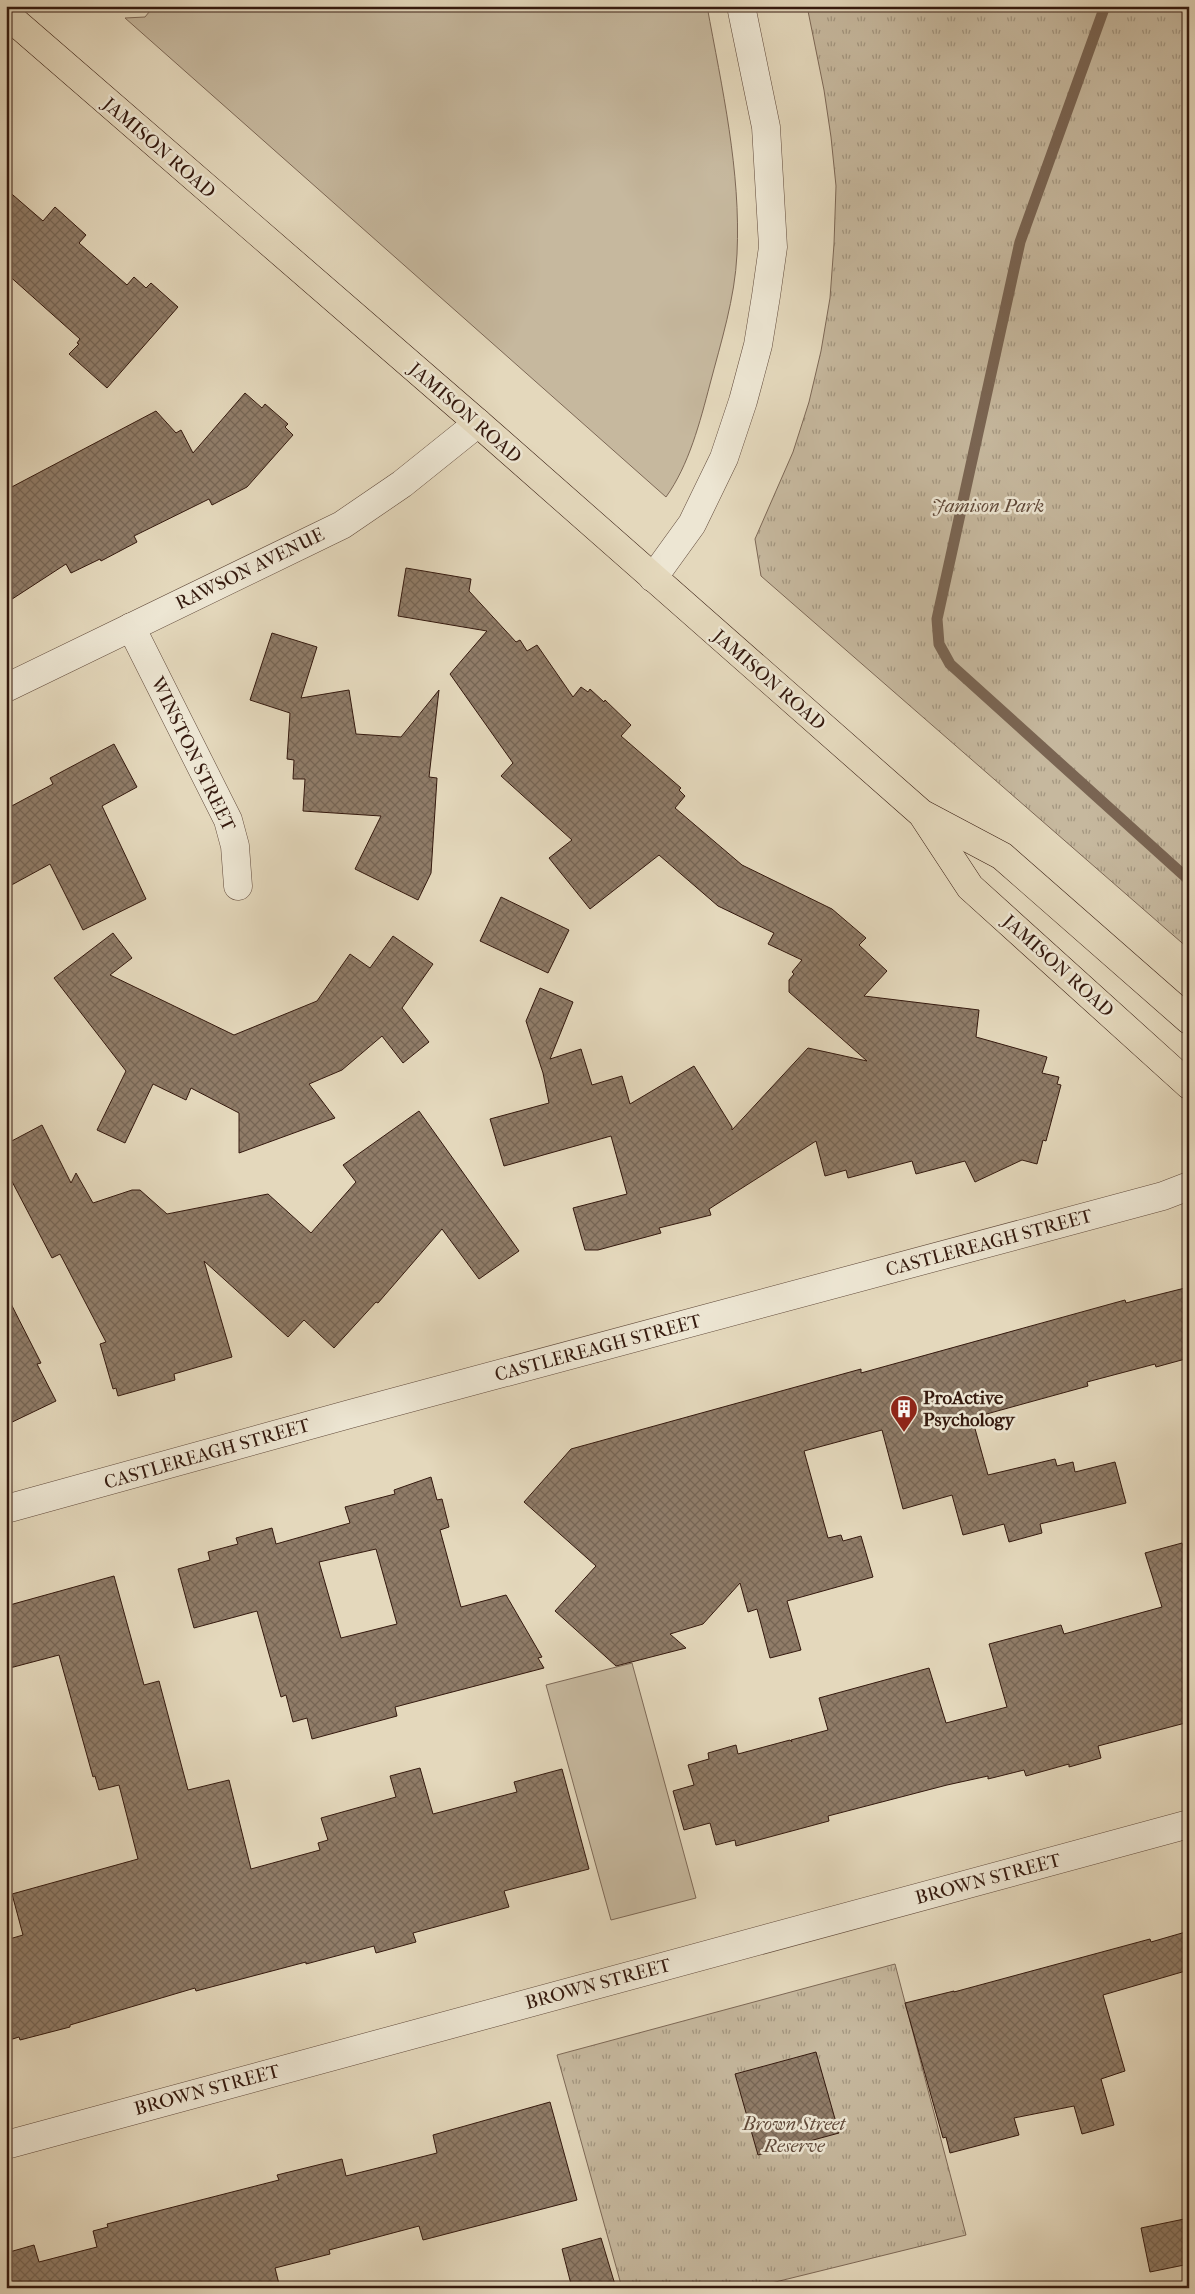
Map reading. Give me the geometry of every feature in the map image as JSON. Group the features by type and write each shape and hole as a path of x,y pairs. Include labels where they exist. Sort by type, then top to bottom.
{"main road":[{"name":"JAMISON ROAD","path":"6,14 478,423 922,813 1002,856 1189,1020"},
{"name":"JAMISON ROAD","path":"922,813 970,887 1189,1085"}],"street":[{"path":"653,578 692,524 724,458 743,401 758,345 766,296 773,247 766,127 741,6"},
{"name":"RAWSON AVENUE","path":"6,688 342,525 402,484 478,423"},
{"name":"WINSTON STREET","path":"131,627 228,820 236,846 238,886"},
{"name":"CASTLEREAGH STREET","path":"6,1509 379,1406 1163,1196 1189,1186"},
{"name":"BROWN STREET","path":"6,2144 1189,1824"}],"green space":[{"path":"154,6 707,6 733,161 737,223 736,270 727,320 698,428 681,471 666,497 125,18 145,17"},
{"name":"Jamison Park","path":"807,6 1189,6 1189,949 761,576 755,539 793,452 809,402 821,351 830,298 836,186 824,90"},
{"path":"632,1663 696,1898 611,1920 546,1685"},
{"name":"Brown Street Reserve","path":"895,1964 966,2235 751,2288 622,2288 557,2055"}],"building":[{"path":"6,189 43,221 55,207 86,235 79,243 127,285 134,277 146,288 151,283 178,307 107,388 69,354 79,344 77,343 80,339 6,273"},
{"path":"245,393 262,408 265,404 288,424 285,427 293,435 247,487 212,505 209,499 134,536 137,542 101,561 100,559 71,573 66,564 6,603 6,490 156,411 176,433 181,430 193,453"},
{"path":"406,568 471,579 469,591 516,642 520,640 527,651 537,645 573,697 581,687 588,692 590,689 604,702 605,700 631,725 621,736 681,788 679,790 685,796 675,808 742,865 832,909 866,938 859,945 887,971 864,996 979,1010 976,1037 1047,1057 1042,1073 1059,1077 1057,1084 1061,1085 1046,1141 1043,1140 1037,1164 1022,1160 975,1182 965,1161 916,1174 912,1161 848,1178 846,1170 825,1176 816,1141 709,1209 711,1215 659,1228 661,1233 598,1250 585,1250 573,1208 627,1194 611,1136 504,1166 490,1119 549,1103 543,1073 526,1021 540,988 573,1002 550,1059 581,1049 592,1085 622,1076 630,1104 694,1066 732,1127 732,1130 808,1048 867,1061 789,992 789,980 794,974 792,972 802,960 768,944 774,933 718,906 659,855 590,909 549,858 572,840 501,776 513,763 450,674 487,631 398,616"},
{"path":"272,633 317,647 301,698 349,690 356,734 401,737 439,690 429,777 437,778 431,873 418,900 355,869 381,816 303,811 305,779 293,779 294,760 287,759 290,713 250,700"},
{"path":"114,744 137,787 102,806 146,899 83,930 50,864 6,888 6,809 53,784 50,778"},
{"path":"501,897 569,930 548,973 480,941"},
{"path":"113,933 132,958 110,975 234,1035 317,1001 350,954 370,968 393,936 433,964 402,1008 429,1042 403,1063 382,1036 342,1070 309,1084 335,1118 239,1153 239,1113 191,1088 186,1100 153,1084 125,1143 97,1130 126,1071 54,978"},
{"path":"419,1111 519,1251 479,1279 442,1229 378,1303 376,1302 334,1348 304,1320 288,1337 204,1261 232,1357 174,1374 175,1380 118,1396 116,1388 113,1389 100,1344 106,1342 60,1254 52,1258 6,1170 6,1144 42,1125 71,1183 76,1173 93,1203 132,1190 140,1190 167,1214 268,1194 311,1233 356,1182 343,1165"},
{"path":"1189,1287 1189,1358 1156,1367 1155,1364 1087,1382 1088,1386 972,1418 988,1475 1055,1459 1057,1466 1073,1462 1075,1472 1115,1462 1126,1503 1040,1524 1042,1533 1009,1542 1004,1524 963,1535 952,1495 903,1509 882,1430 804,1451 828,1538 841,1535 843,1541 861,1536 873,1577 787,1601 801,1650 770,1658 757,1609 748,1612 740,1583 703,1624 670,1634 686,1648 616,1666 555,1611 596,1566 524,1502 571,1449 861,1369 861,1373 1125,1300 1126,1303"},
{"path":"6,1294 41,1363 37,1364 56,1401 6,1425"},
{"path":"431,1477 437,1500 442,1499 449,1527 440,1530 461,1607 506,1595 542,1657 538,1658 544,1668 395,1707 397,1716 312,1739 307,1718 293,1722 286,1695 281,1697 257,1611 194,1628 178,1569 210,1560 208,1552 238,1544 236,1538 272,1528 276,1544 350,1523 345,1507 395,1494 394,1490","holes":["376,1549 397,1624 341,1638 319,1562"]},
{"path":"1182,1543 1189,1567 1189,1722 1098,1746 1101,1758 1069,1767 1069,1764 1026,1776 1024,1770 988,1779 988,1776 947,1785 828,1816 829,1821 736,1846 735,1840 716,1845 710,1823 684,1830 673,1791 694,1785 688,1765 709,1759 708,1753 736,1745 738,1754 790,1740 792,1742 791,1740 828,1730 819,1698 929,1668 946,1723 1007,1707 989,1644 1061,1625 1064,1634 1162,1607 1145,1553"},
{"path":"114,1576 144,1685 159,1681 188,1790 229,1780 251,1869 320,1850 318,1843 328,1840 321,1818 396,1797 390,1776 420,1768 433,1814 517,1792 514,1782 562,1769 589,1869 504,1891 509,1907 413,1933 416,1942 376,1953 374,1946 196,1991 195,1988 70,2025 70,2027 20,2040 19,2037 6,2041 6,1940 23,1935 12,1894 138,1859 119,1785 99,1790 95,1776 93,1777 59,1655 6,1669 6,1606"},
{"path":"1189,1931 1189,1970 1103,1995 1125,2071 1101,2079 1114,2125 1082,2134 1074,2106 1014,2118 1019,2135 950,2153 946,2137 943,2138 905,2003 954,1992 1150,1939 1151,1942"},
{"path":"816,2052 839,2133 758,2155 735,2074"},
{"path":"550,2102 577,2200 423,2240 419,2226 329,2250 330,2254 275,2268 280,2288 6,2288 6,2253 34,2245 39,2262 97,2247 93,2231 108,2227 107,2224 279,2180 277,2175 342,2159 346,2176 437,2153 433,2135"},
{"path":"1189,2218 1189,2264 1150,2272 1141,2228"},
{"path":"601,2238 616,2288 572,2288 562,2249"}],"waterway":[{"path":"1105,6 1020,242 937,619 939,644 950,664 1189,880"}],"place":[{"name":"ProActive Psychology","path":"904,1433"}]}
